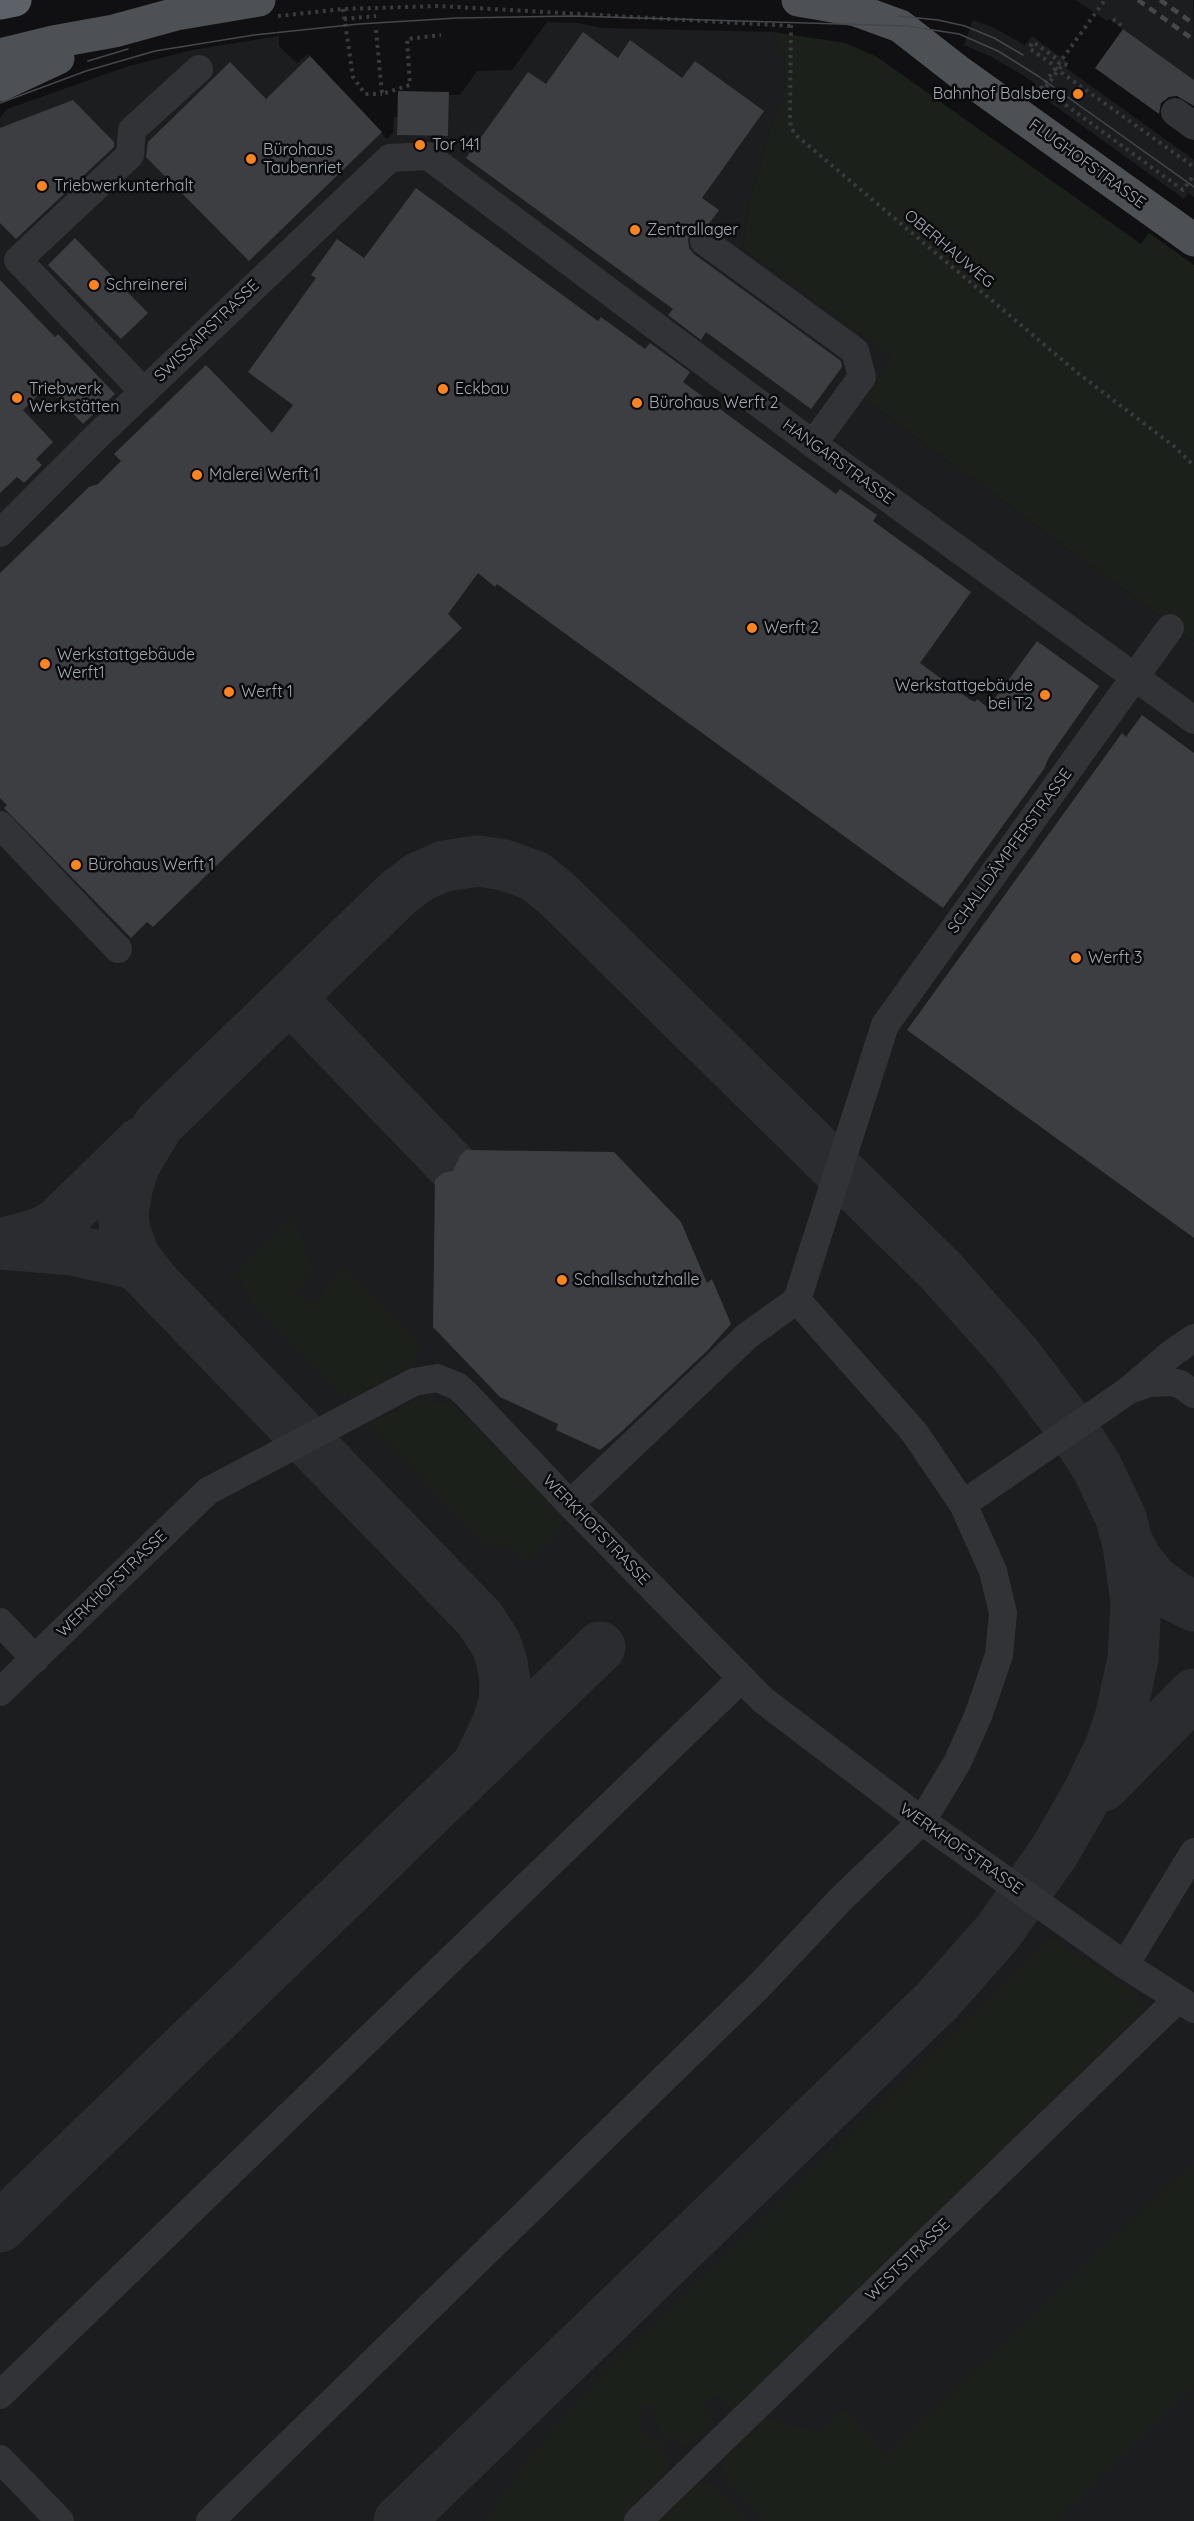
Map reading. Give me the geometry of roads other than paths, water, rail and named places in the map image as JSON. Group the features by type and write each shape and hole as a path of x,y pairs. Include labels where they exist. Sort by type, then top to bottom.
{"highway":[{"path":"0,3 15,0"}],"main road":[{"path":"0,56 53,42 114,32 176,14 268,8"},
{"name":"FLUGHOFSTRASSE","path":"796,18 856,10 900,26 924,43 934,54 1194,240"},
{"path":"0,85 114,32"},
{"name":"FLUGHOFSTRASSE","path":"924,43 955,47 1187,209"}],"lane":[{"path":"144,392 9,252 130,154 132,130 199,69"},
{"name":"SWISSAIRSTRASSE","path":"0,533 144,392 390,158 428,156"},
{"name":"HANGARSTRASSE","path":"428,156 813,444 1194,720"},
{"path":"704,241 855,351 862,377 813,444"},
{"name":"SCHALLDÄMPFERSTRASSE","path":"797,1300 885,1025 1170,628"},
{"path":"0,825 118,949"},
{"path":"210,2521 760,1985 841,1899 922,1821 957,1763 993,1678 1002,1633 1003,1613 993,1571 963,1504 948,1479 892,1404 797,1300 747,1336 570,1504"},
{"path":"963,1504 1129,1390 1171,1354 1194,1338"},
{"name":"WERKHOFSTRASSE","path":"0,1692 208,1491 414,1382 437,1378 447,1381 465,1393 741,1679 788,1722 922,1821 1125,1965 1186,2004"},
{"path":"1129,1390 1149,1383 1171,1382 1180,1384 1194,1394"},
{"path":"0,1622 35,1659"},
{"path":"0,2395 741,1679"},
{"path":"1125,1965 1194,1852"},
{"name":"WESTSTRASSE","path":"638,2521 1186,2004"},
{"path":"0,2370 16,2369 33,2363"},
{"path":"0,2459 60,2521"}],"tram line":[{"path":"0,103 86,71 155,51 254,35 359,24 457,18 573,16 907,26 959,34 998,51 1038,76 1194,187"},
{"path":"899,16 938,20 965,26 994,38 1023,55"},
{"path":"88,61 128,49"}],"railway":[{"path":"1138,0 1194,40"},
{"path":"1160,0 1194,24"}],"place":[{"name":"Bahnhof Balsberg","path":"1078,94"},
{"name":"Tor 141","path":"420,145"},
{"name":"Bürohaus Taubenriet","path":"251,159"},
{"name":"Triebwerkunterhalt","path":"42,186"},
{"name":"Zentrallager","path":"635,230"},
{"name":"Schreinerei","path":"94,285"},
{"name":"Eckbau","path":"443,389"},
{"name":"Triebwerk Werkstätten","path":"17,398"},
{"name":"Bürohaus Werft 2","path":"637,403"},
{"name":"Malerei Werft 1","path":"197,475"},
{"name":"Werft 2","path":"752,628"},
{"name":"Werkstattgebäude Werft1","path":"45,664"},
{"name":"Werft 1","path":"229,692"},
{"name":"Werkstattgebäude bei T2","path":"1045,695"},
{"name":"Bürohaus Werft 1","path":"76,865"},
{"name":"Werft 3","path":"1076,958"},
{"name":"Schallschutzhalle","path":"562,1280"}]}
